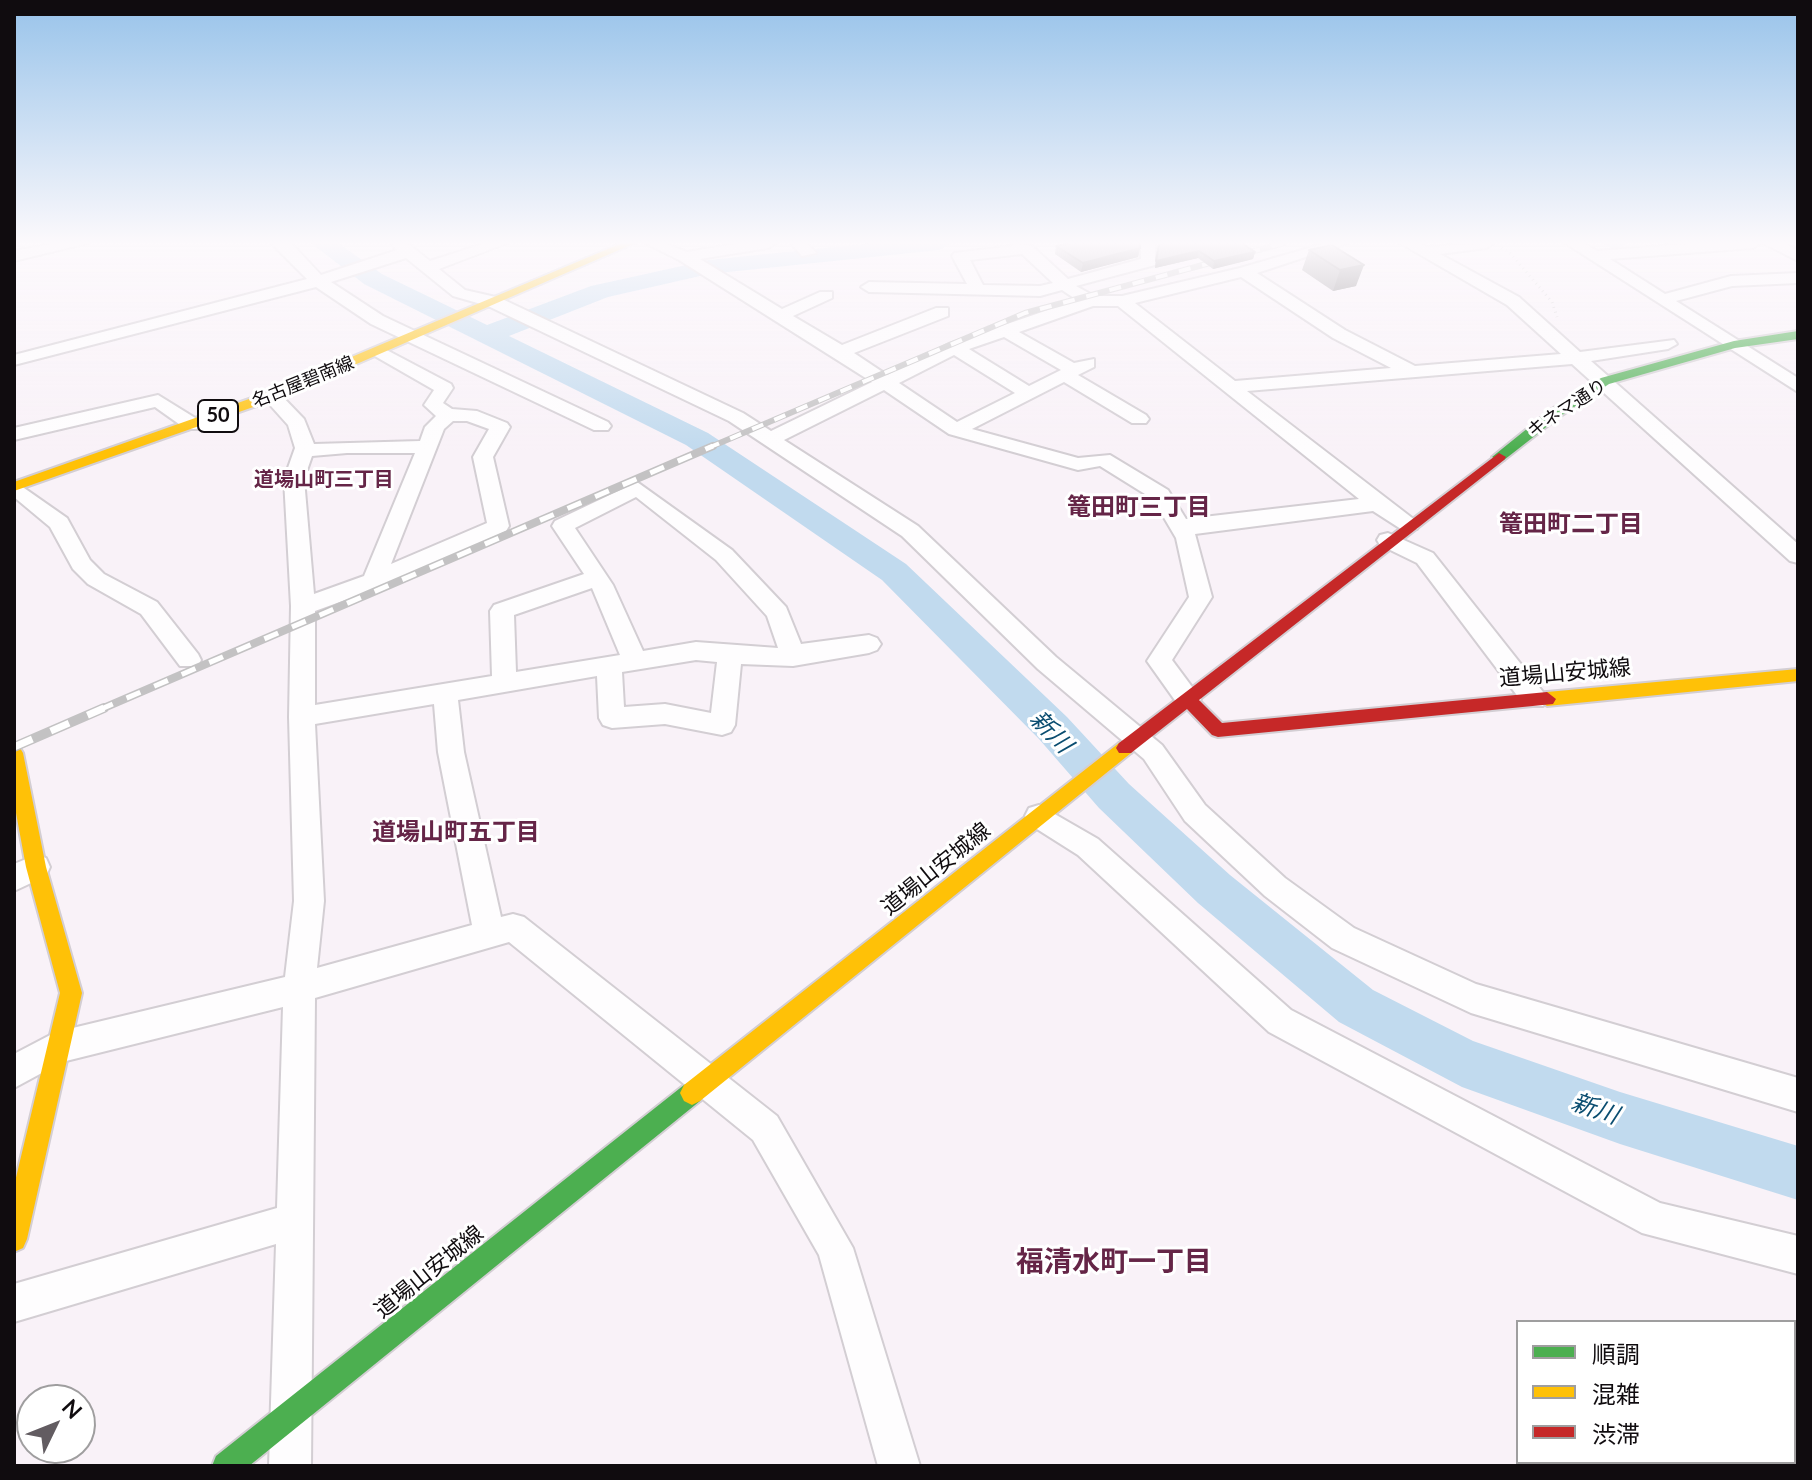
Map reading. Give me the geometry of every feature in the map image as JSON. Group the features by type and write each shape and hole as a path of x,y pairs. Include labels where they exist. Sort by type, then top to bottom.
{"main road":[{"name":"名古屋碧南線","path":"14,487 271,396 470,312"},
{"name":"キネマ通り","path":"1188,699 1388,540 1554,414 1605,381 1734,345 1798,335"},
{"name":"道場山安城線","path":"226,1466 1188,699 1218,730 1798,675"},
{"path":"14,1239 71,993 25,872 15,759"}],"street":[{"path":"14,360 199,312"},
{"path":"365,312 601,426"},
{"path":"508,312 736,417 910,531 1132,742 1153,752 1195,813 1275,887 1343,938 1471,998 1798,1095"},
{"path":"773,312 888,382 956,430 989,442 1078,464 1103,459 1161,495 1183,532 1201,597 1159,661 1188,699"},
{"path":"779,316 788,312"},
{"path":"841,352 942,312"},
{"path":"770,439 955,348 1058,312"},
{"path":"1136,312 1377,504 1409,524"},
{"path":"1305,312 1339,334 1410,371"},
{"path":"1525,312 1798,556"},
{"path":"1682,312 1798,386"},
{"path":"1004,330 1075,369 1139,419"},
{"name":"キネマ通り","path":"1234,387 1668,344"},
{"path":"955,348 1026,392"},
{"path":"303,606 373,582 498,526 483,457 500,427 470,415 448,415 433,405 444,388 379,351"},
{"path":"956,430 1075,369"},
{"path":"271,396 297,423 305,451 294,479 303,606 302,717 309,901 299,988 290,1466"},
{"path":"14,434 158,401 193,425"},
{"path":"373,582 435,427 448,415"},
{"path":"305,451 347,447 427,447"},
{"path":"14,487 59,523 81,564 96,579 149,608 189,660"},
{"path":"730,654 722,725 665,714 612,718 622,661 597,578 563,526 637,488 724,555 778,613 793,657"},
{"path":"1183,532 1194,524 1377,504"},
{"path":"1388,540 1425,558 1534,699"},
{"path":"504,681 502,611 597,578"},
{"path":"302,717 696,651 793,657 869,644"},
{"path":"445,691 451,752 489,933"},
{"path":"1045,811 1280,1021 1655,1220 1798,1255"},
{"path":"14,1072 56,1048 299,988 513,927 765,1128 835,1248 899,1466"},
{"path":"14,1303 297,1220"}],"path":[{"path":"1556,312 1571,354"}],"waterway":[{"name":"新川","path":"440,312 486,335"},
{"path":"486,335 545,312"},
{"name":"新川","path":"486,335 697,439 894,572 1053,728 1114,796 1214,889 1356,1006 1462,1062 1620,1118 1798,1173"}],"railway":[{"path":"708,448 1028,312"},
{"path":"99,710 713,446"},
{"path":"14,747 104,708"}],"traffic: fast":[{"path":"1499,457 1554,414 1605,381 1734,345 1798,335"},
{"path":"226,1466 692,1093"}],"traffic: slow":[{"path":"14,487 271,396 468,312"},
{"path":"1547,699 1798,675"},
{"path":"692,1093 1125,748"},
{"path":"14,753 36,867 71,993 14,1239"}],"traffic: jam":[{"path":"1125,748 1499,457"},
{"path":"1188,699 1218,730 1547,699"}],"district":[{"name":"道場山町三丁目","path":"324,480"},
{"name":"篭田町三丁目","path":"1139,507"},
{"name":"篭田町二丁目","path":"1571,524"},
{"name":"道場山町五丁目","path":"456,832"},
{"name":"福清水町一丁目","path":"1114,1262"}]}
